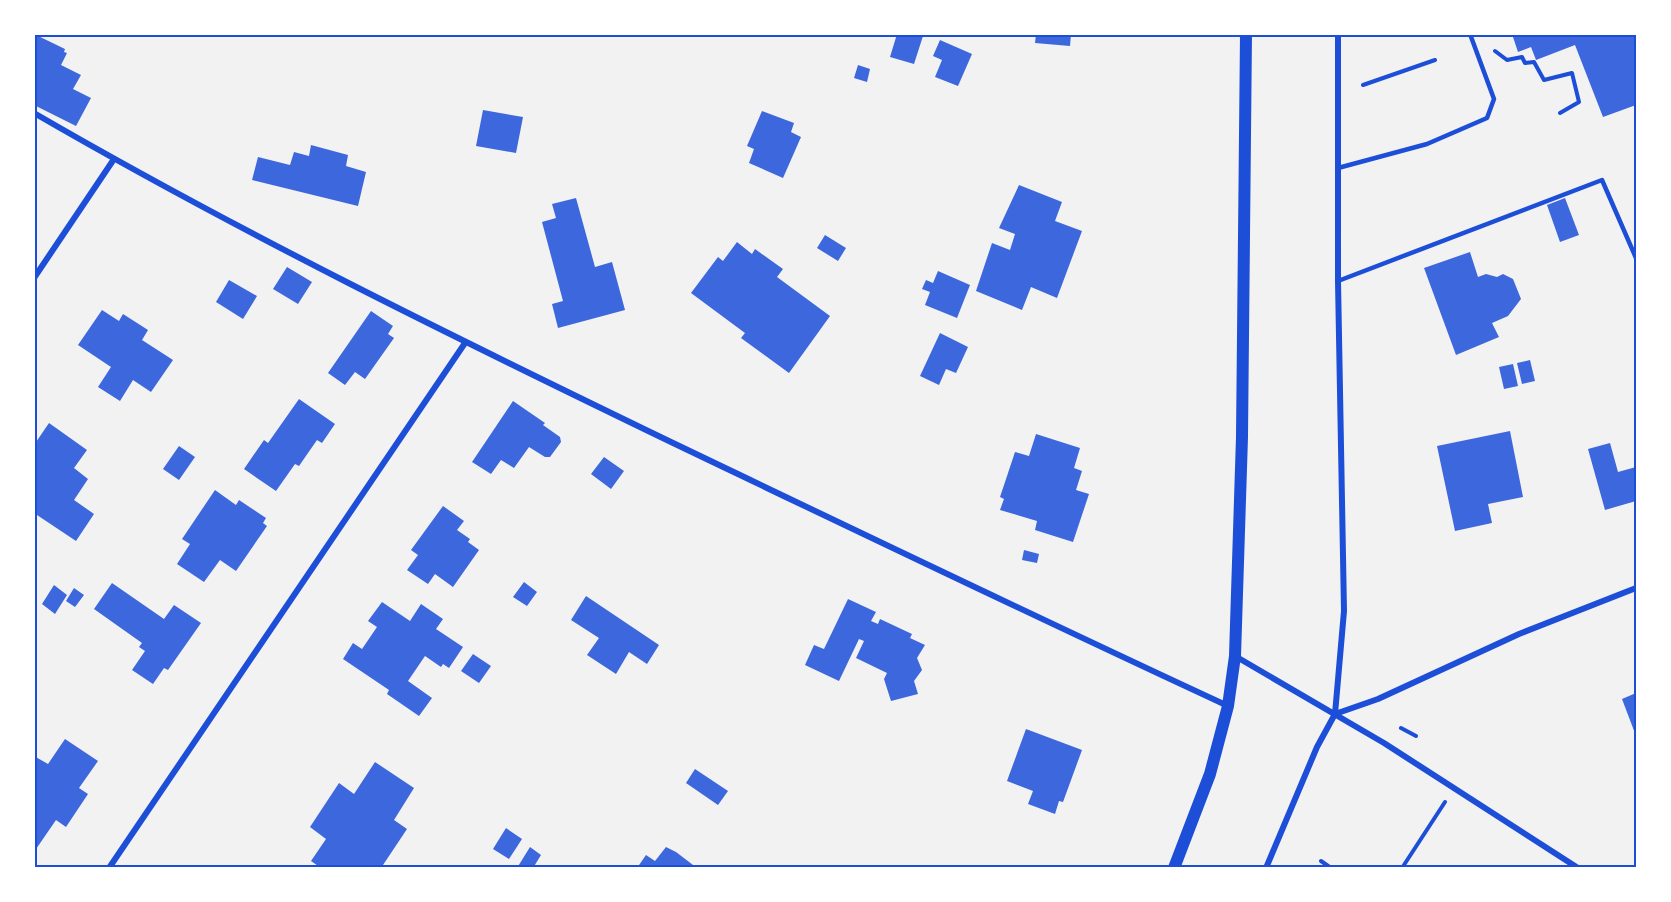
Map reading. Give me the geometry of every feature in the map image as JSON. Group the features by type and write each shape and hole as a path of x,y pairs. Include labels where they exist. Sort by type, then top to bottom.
{"main road":[{"path":"1174,867 1210,774 1228,706 1235,656 1242,437 1246,34"}],"street":[{"path":"1266,867 1317,747 1335,714 1344,611 1338,281 1338,34"},
{"path":"34,113 114,159 465,342 1064,630 1228,706"},
{"path":"34,278 114,159"},
{"path":"108,867 465,342"},
{"path":"1335,714 1378,699 1520,634 1636,588"},
{"path":"1235,656 1335,714 1578,867"}],"lane":[{"path":"1338,168 1427,144 1487,118 1494,99 1470,34"},
{"path":"1338,281 1602,180 1636,258"}],"path":[{"path":"1494,48 1498,56 1507,60 1522,57 1525,63 1534,62 1544,80 1572,73 1579,102 1560,113"},
{"path":"1363,85 1435,60"},
{"path":"1401,728 1416,736"},
{"path":"1402,867 1444,802"},
{"path":"1321,861 1331,867"}],"building":[{"path":"34,34 65,49 64,52 67,53 61,65 81,75 73,89 91,98 76,126 34,105"},
{"path":"897,34 923,36 914,64 890,57"},
{"path":"1036,34 1071,34 1070,46 1035,43"},
{"path":"1512,34 1636,34 1636,105 1603,117 1575,45 1536,60 1531,47 1518,52"},
{"path":"940,40 972,54 958,86 935,77 942,60 933,56"},
{"path":"858,65 870,69 867,82 854,78"},
{"path":"483,110 523,117 516,153 476,146"},
{"path":"762,111 794,123 791,132 801,137 783,178 749,163 754,149 747,146"},
{"path":"311,145 348,155 346,166 366,172 358,206 252,180 258,157 290,165 294,152 309,156"},
{"path":"1019,185 1062,202 1055,221 1082,231 1057,298 1031,287 1022,310 976,291 992,243 1010,250 1015,234 999,228"},
{"path":"576,198 595,267 612,262 625,310 558,328 552,304 563,301 542,222 556,218 552,204"},
{"path":"1565,198 1579,235 1560,242 1547,205"},
{"path":"825,235 846,248 838,261 817,248"},
{"path":"737,242 752,254 755,249 783,269 777,277 830,316 789,373 741,338 745,333 691,293 718,257 723,261"},
{"path":"1470,252 1478,277 1486,274 1497,277 1503,274 1513,279 1521,299 1508,316 1492,323 1499,337 1456,355 1424,268"},
{"path":"287,267 312,282 298,304 273,289"},
{"path":"938,271 970,285 957,318 925,305 930,292 922,289 926,280 933,283"},
{"path":"229,280 257,296 243,319 216,302"},
{"path":"102,310 119,321 123,314 148,330 142,340 173,360 151,392 133,380 120,401 98,387 111,367 78,345"},
{"path":"371,311 393,326 388,334 394,338 365,379 355,372 345,385 328,373"},
{"path":"940,333 968,347 956,373 946,369 939,385 920,376"},
{"path":"1530,360 1535,381 1522,384 1517,363"},
{"path":"1513,364 1518,386 1504,389 1499,367"},
{"path":"299,399 335,424 322,443 317,440 299,466 295,464 276,491 244,469 264,440 268,443"},
{"path":"513,401 545,423 543,425 560,437 561,442 550,457 545,457 529,447 514,468 501,460 491,474 472,462"},
{"path":"49,423 87,450 74,468 88,479 74,500 94,514 76,541 34,513 34,445"},
{"path":"1510,431 1523,497 1488,504 1492,523 1455,531 1437,446"},
{"path":"1036,434 1080,448 1074,468 1082,471 1076,490 1089,494 1073,542 1035,530 1037,521 1000,510 1004,499 1000,497 1015,452 1029,456"},
{"path":"1610,443 1618,472 1636,467 1636,501 1605,510 1588,449"},
{"path":"179,446 195,457 179,480 163,469"},
{"path":"604,457 624,471 611,489 591,474"},
{"path":"215,490 236,505 239,500 266,518 263,523 267,526 236,571 220,560 204,582 177,564 190,544 182,539"},
{"path":"443,506 464,521 457,530 470,539 468,542 479,550 453,587 435,574 428,584 407,570 418,555 411,550"},
{"path":"1024,550 1039,554 1037,563 1022,560"},
{"path":"524,582 537,592 527,606 513,597"},
{"path":"112,583 164,619 174,605 201,623 168,670 164,668 153,684 132,670 145,651 139,647 142,643 94,609"},
{"path":"54,585 67,595 55,614 42,604"},
{"path":"74,588 84,595 75,607 66,601"},
{"path":"586,596 659,645 647,664 629,652 616,674 587,655 599,638 571,620"},
{"path":"848,599 876,612 871,621 878,624 880,619 912,634 910,638 925,645 917,658 922,670 914,681 918,694 891,701 884,679 887,673 856,658 864,641 859,639 839,681 805,665 814,645 824,649"},
{"path":"382,602 410,621 421,604 443,619 436,629 463,647 449,668 443,664 441,667 425,656 408,681 432,698 419,716 387,694 389,690 343,659 353,643 362,649 377,627 368,621"},
{"path":"473,654 491,666 479,683 461,671"},
{"path":"1636,693 1636,736 1622,699"},
{"path":"1026,729 1082,750 1063,802 1059,801 1055,814 1028,804 1033,791 1007,781"},
{"path":"65,739 98,761 79,788 88,794 66,827 56,820 34,852 34,756 48,764"},
{"path":"375,762 414,788 394,820 407,829 381,868 321,868 311,861 326,839 310,827 339,783 354,794"},
{"path":"695,769 728,791 718,805 686,783"},
{"path":"506,828 522,839 509,859 493,849"},
{"path":"530,847 541,855 533,868 517,868"},
{"path":"666,847 697,868 637,868 646,855 655,861"}]}
